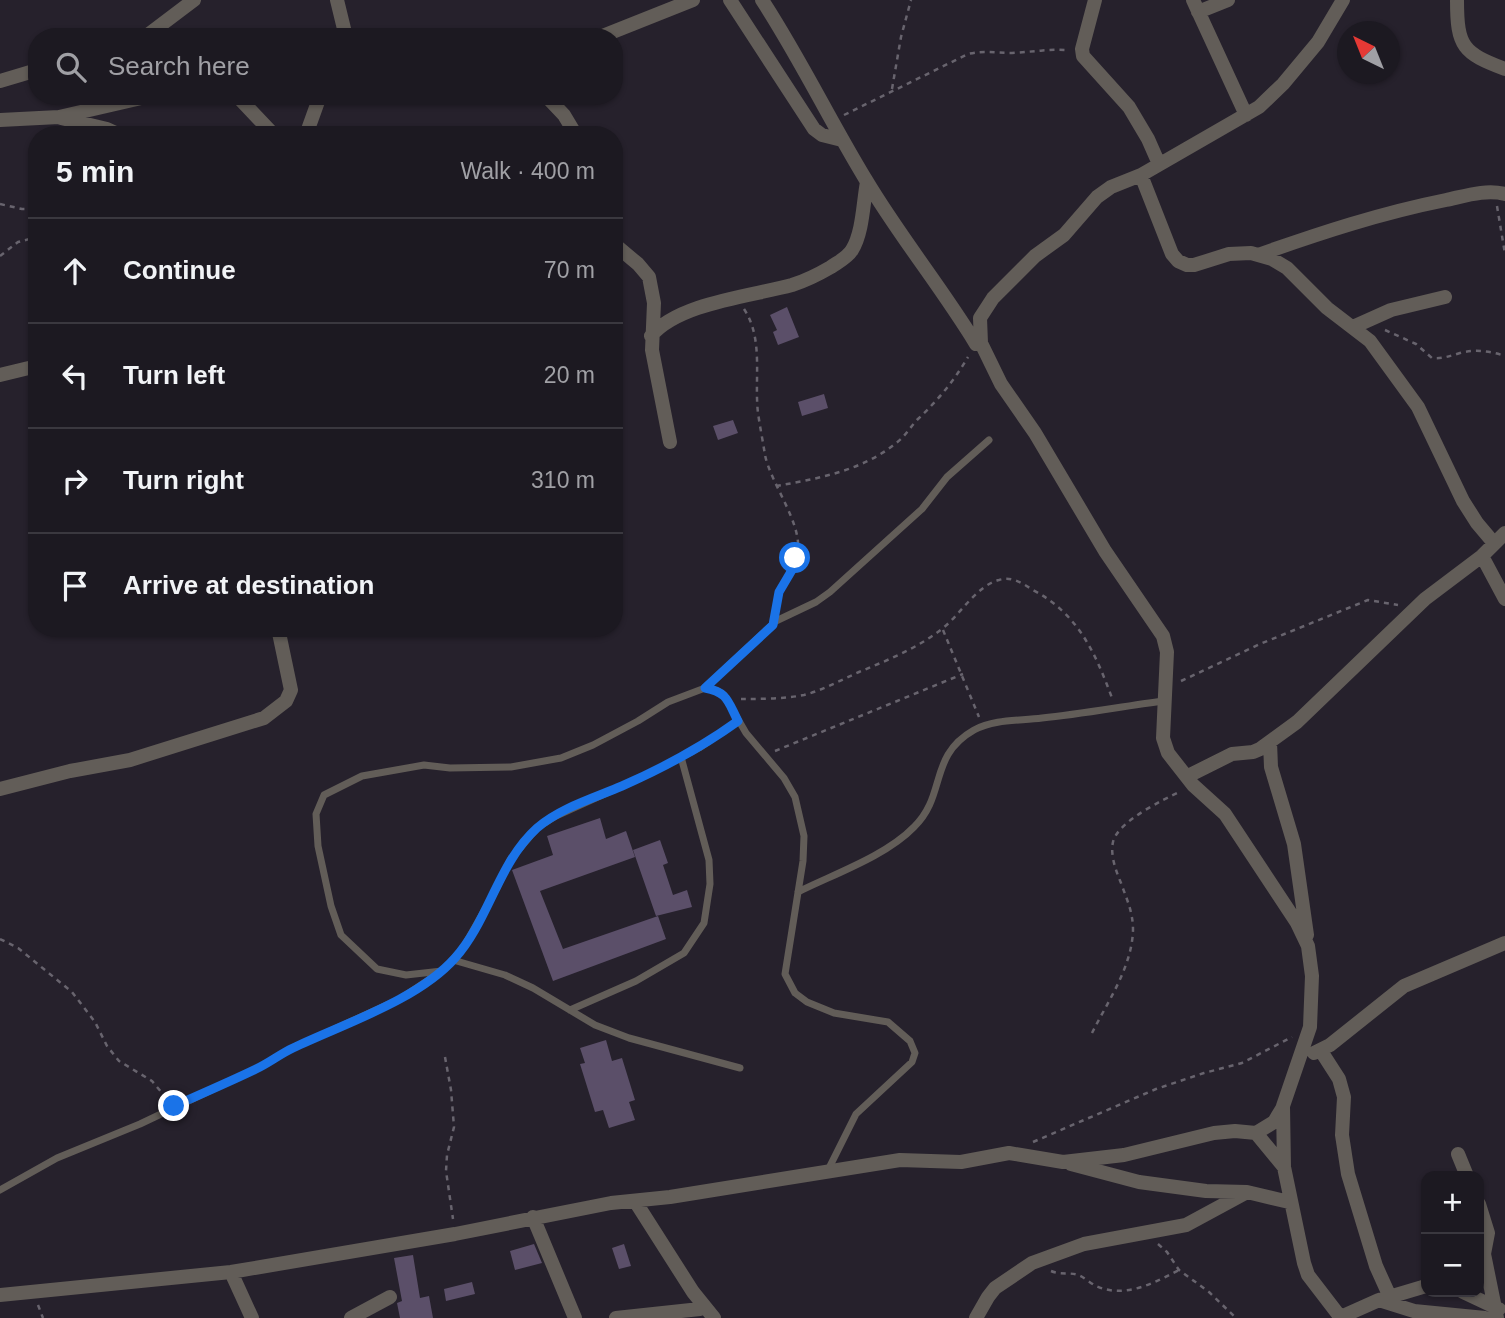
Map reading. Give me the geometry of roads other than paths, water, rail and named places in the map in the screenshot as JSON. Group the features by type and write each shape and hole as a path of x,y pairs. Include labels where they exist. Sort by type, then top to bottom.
{"street":[{"path":"157,28 194,0"},
{"path":"337,0 344,28"},
{"path":"623,28 693,0"},
{"path":"730,0 814,129 822,135 842,140"},
{"path":"762,0 867,182 979,344 1105,551 1163,636 1167,652 1163,738 1168,753 1190,780 1225,814 1297,923 1308,946"},
{"path":"1095,0 1082,49 1087,62 1129,107 1159,164"},
{"path":"1228,0 1195,6 1246,115"},
{"path":"979,344 980,318 1001,289 1035,256 1064,235 1097,197 1111,187 1141,176 1259,107 1300,65 1324,34 1343,0"},
{"path":"1457,0 1459,30 1465,49 1482,60 1505,69"},
{"path":"0,81 28,73"},
{"path":"0,120 59,117 111,105"},
{"path":"246,105 265,126"},
{"path":"309,126 317,105"},
{"path":"555,105 571,126"},
{"path":"59,117 95,126"},
{"path":"1141,176 1172,254 1186,265 1229,254 1258,255 1405,207 1500,193"},
{"path":"651,336 664,323 676,317 737,297 806,280 846,257 853,249 859,229 867,182"},
{"path":"623,252 649,278 654,303 651,336 670,442"},
{"path":"1190,780 1217,760 1232,754 1253,752 1270,742 1323,698 1415,608 1482,556 1499,537 1477,523 1463,501 1418,407 1357,324 1327,308 1287,268 1258,255"},
{"path":"1357,324 1391,310 1445,298"},
{"path":"0,375 28,368"},
{"path":"1482,556 1505,599"},
{"path":"0,789 70,771 130,761 264,718 286,701 291,690 280,637"},
{"path":"1063,1162 1124,1155 1214,1133 1256,1133 1273,1122 1283,1106 1310,1027 1312,976 1294,844 1271,767 1270,742"},
{"path":"1299,1057 1321,1051 1404,986 1505,943"},
{"path":"1321,1051 1339,1079 1344,1097 1342,1135 1348,1174 1385,1298 1413,1311 1496,1314"},
{"path":"1283,1106 1284,1167 1289,1202 1298,1227 1308,1275 1341,1318 1385,1298 1421,1287"},
{"path":"1256,1133 1284,1167"},
{"path":"0,1295 230,1272 456,1234 533,1217 900,1160 961,1162 1009,1153 1063,1162 1139,1182 1206,1191 1247,1192 1289,1202"},
{"path":"1458,1154 1465,1171"},
{"path":"976,1318 995,1288 1032,1263 1084,1244 1186,1225 1247,1192"},
{"path":"635,1201 693,1292 714,1318"},
{"path":"533,1217 575,1318"},
{"path":"1484,1220 1488,1233 1484,1254 1496,1314"},
{"path":"230,1272 252,1318"},
{"path":"351,1318 390,1297"},
{"path":"1470,1297 1496,1314"},
{"path":"616,1318 700,1309"}],"lane":[{"path":"442,971 406,975 377,969 341,935 331,906 318,846 316,814 324,795 362,776 424,765 450,768 511,767 561,758 593,745 668,702 705,688 773,625 830,592 922,509 947,477 989,440"},
{"path":"705,688 718,691 727,699 738,721 785,778 795,797 804,836 803,861 785,974 795,993 807,1002 834,1013 888,1022 910,1041 915,1053 912,1062 856,1114 828,1171"},
{"path":"797,892 891,846 914,828 929,810 944,758 953,745 983,727 999,722 1116,707 1165,695"},
{"path":"0,1190 57,1158 140,1124 258,1068 293,1048 400,999 442,971 453,960 476,925 510,860 538,827 699,748 738,721"},
{"path":"570,1010 636,981 684,953 704,923 710,884 709,860 681,757"},
{"path":"453,960 505,975 533,988 594,1025 629,1038 740,1068"}]}
